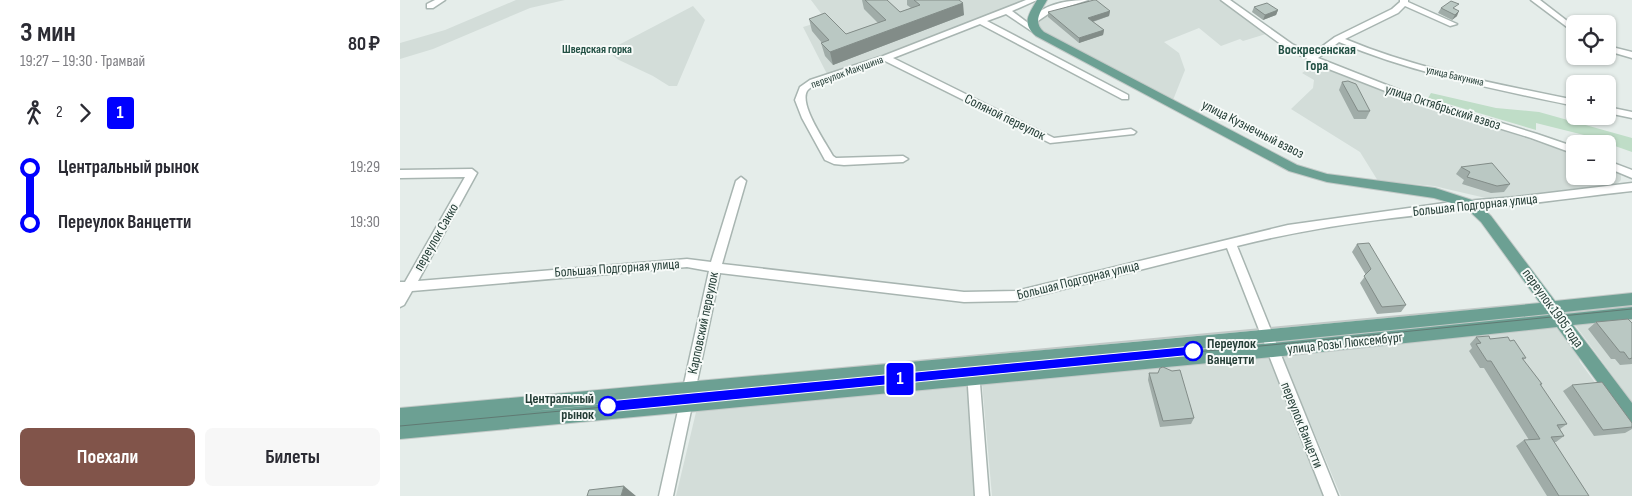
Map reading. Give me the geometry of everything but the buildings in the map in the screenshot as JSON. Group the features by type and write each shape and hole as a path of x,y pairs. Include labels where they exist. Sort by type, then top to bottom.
{"main road":[{"path":"1040,34 1034,29 1032,23 1034,13 1042,0"},
{"name":"улица Кузнечный взвоз","path":"1040,34 1293,168 1327,178 1435,193 1470,204"},
{"name":"переулок 1905 года","path":"1470,204 1486,219 1632,416"},
{"name":"улица Розы Люксембург","path":"1270,343 1552,307 1632,299"},
{"name":"улица Розы Люксембург","path":"400,416 687,396 973,369 1632,313"},
{"name":"улица Розы Люксембург","path":"400,431 687,396"}],"street":[{"path":"430,6 441,0"},
{"name":"переулок Макушина","path":"903,159 834,161 829,158 807,118 800,100 803,89 813,82 886,58 1033,0"},
{"path":"1032,23 1037,15 1063,3 1084,0"},
{"name":"улица Октябрьский взвоз","path":"1225,0 1289,46 1312,58 1414,99 1566,148"},
{"path":"1535,0 1566,24"},
{"path":"1312,58 1338,38 1396,11 1404,1 1453,24"},
{"path":"1007,11 1040,34"},
{"path":"981,21 1125,97"},
{"name":"улица Бакунина","path":"1338,38 1430,72 1566,101"},
{"path":"1616,51 1632,55"},
{"name":"Соляной переулок","path":"886,58 1053,141 1131,132"},
{"path":"1616,112 1632,115"},
{"path":"1616,167 1632,174"},
{"path":"400,174 472,173"},
{"name":"переулок Сакко","path":"400,302 404,286 472,173"},
{"name":"Карповский переулок","path":"666,496 715,268 741,181"},
{"name":"Большая Подгорная улица","path":"404,286 687,263 747,273 964,297 1016,296 1288,229 1470,204 1516,201 1632,187"},
{"name":"переулок Ванцетти","path":"1230,242 1331,496"},
{"path":"973,369 982,496"}],"shaded area":[{"path":"516,0 565,0 530,8 433,49 400,59 400,43 445,30"},
{"path":"811,0 1025,0 883,55 827,74 803,27 826,20"},
{"path":"1093,0 1220,0 1266,34 1243,41 1240,39 1221,46 1199,28 1164,42 1179,53 1185,70 1173,100 1039,28 1039,19 1046,13"},
{"path":"693,6 705,20 677,86 669,86 619,60 607,51"},
{"path":"1315,65 1413,103 1566,152 1566,185 1616,185 1490,199 1434,186 1378,181 1360,152 1291,109 1313,88 1314,80 1302,73"},
{"path":"1616,172 1621,175 1621,180 1616,185"},
{"path":"1632,317 1632,402 1576,326 1576,323"},
{"path":"1552,324 1558,327 1577,352 1580,362 1632,428 1632,496 1341,496 1280,352"},
{"path":"1268,353 1326,496 992,496 982,383"},
{"path":"967,384 975,496 676,496 697,408"}],"green space":[{"path":"1431,93 1496,108 1539,112 1566,120 1566,125 1586,125 1632,138 1632,152 1616,146 1616,135 1584,135 1536,123 1536,130 1428,98"}],"tram line":[{"path":"400,426 1271,345 1632,309"},
{"name":"1","path":"608,406 1193,351"}],"place":[{"name":"Переулок Ванцетти","path":"1193,351"},
{"name":"Центральный рынок","path":"608,406"}],"district":[{"name":"Шведская горка","path":"597,49"},
{"name":"Воскресенская Гора","path":"1317,58"}]}
